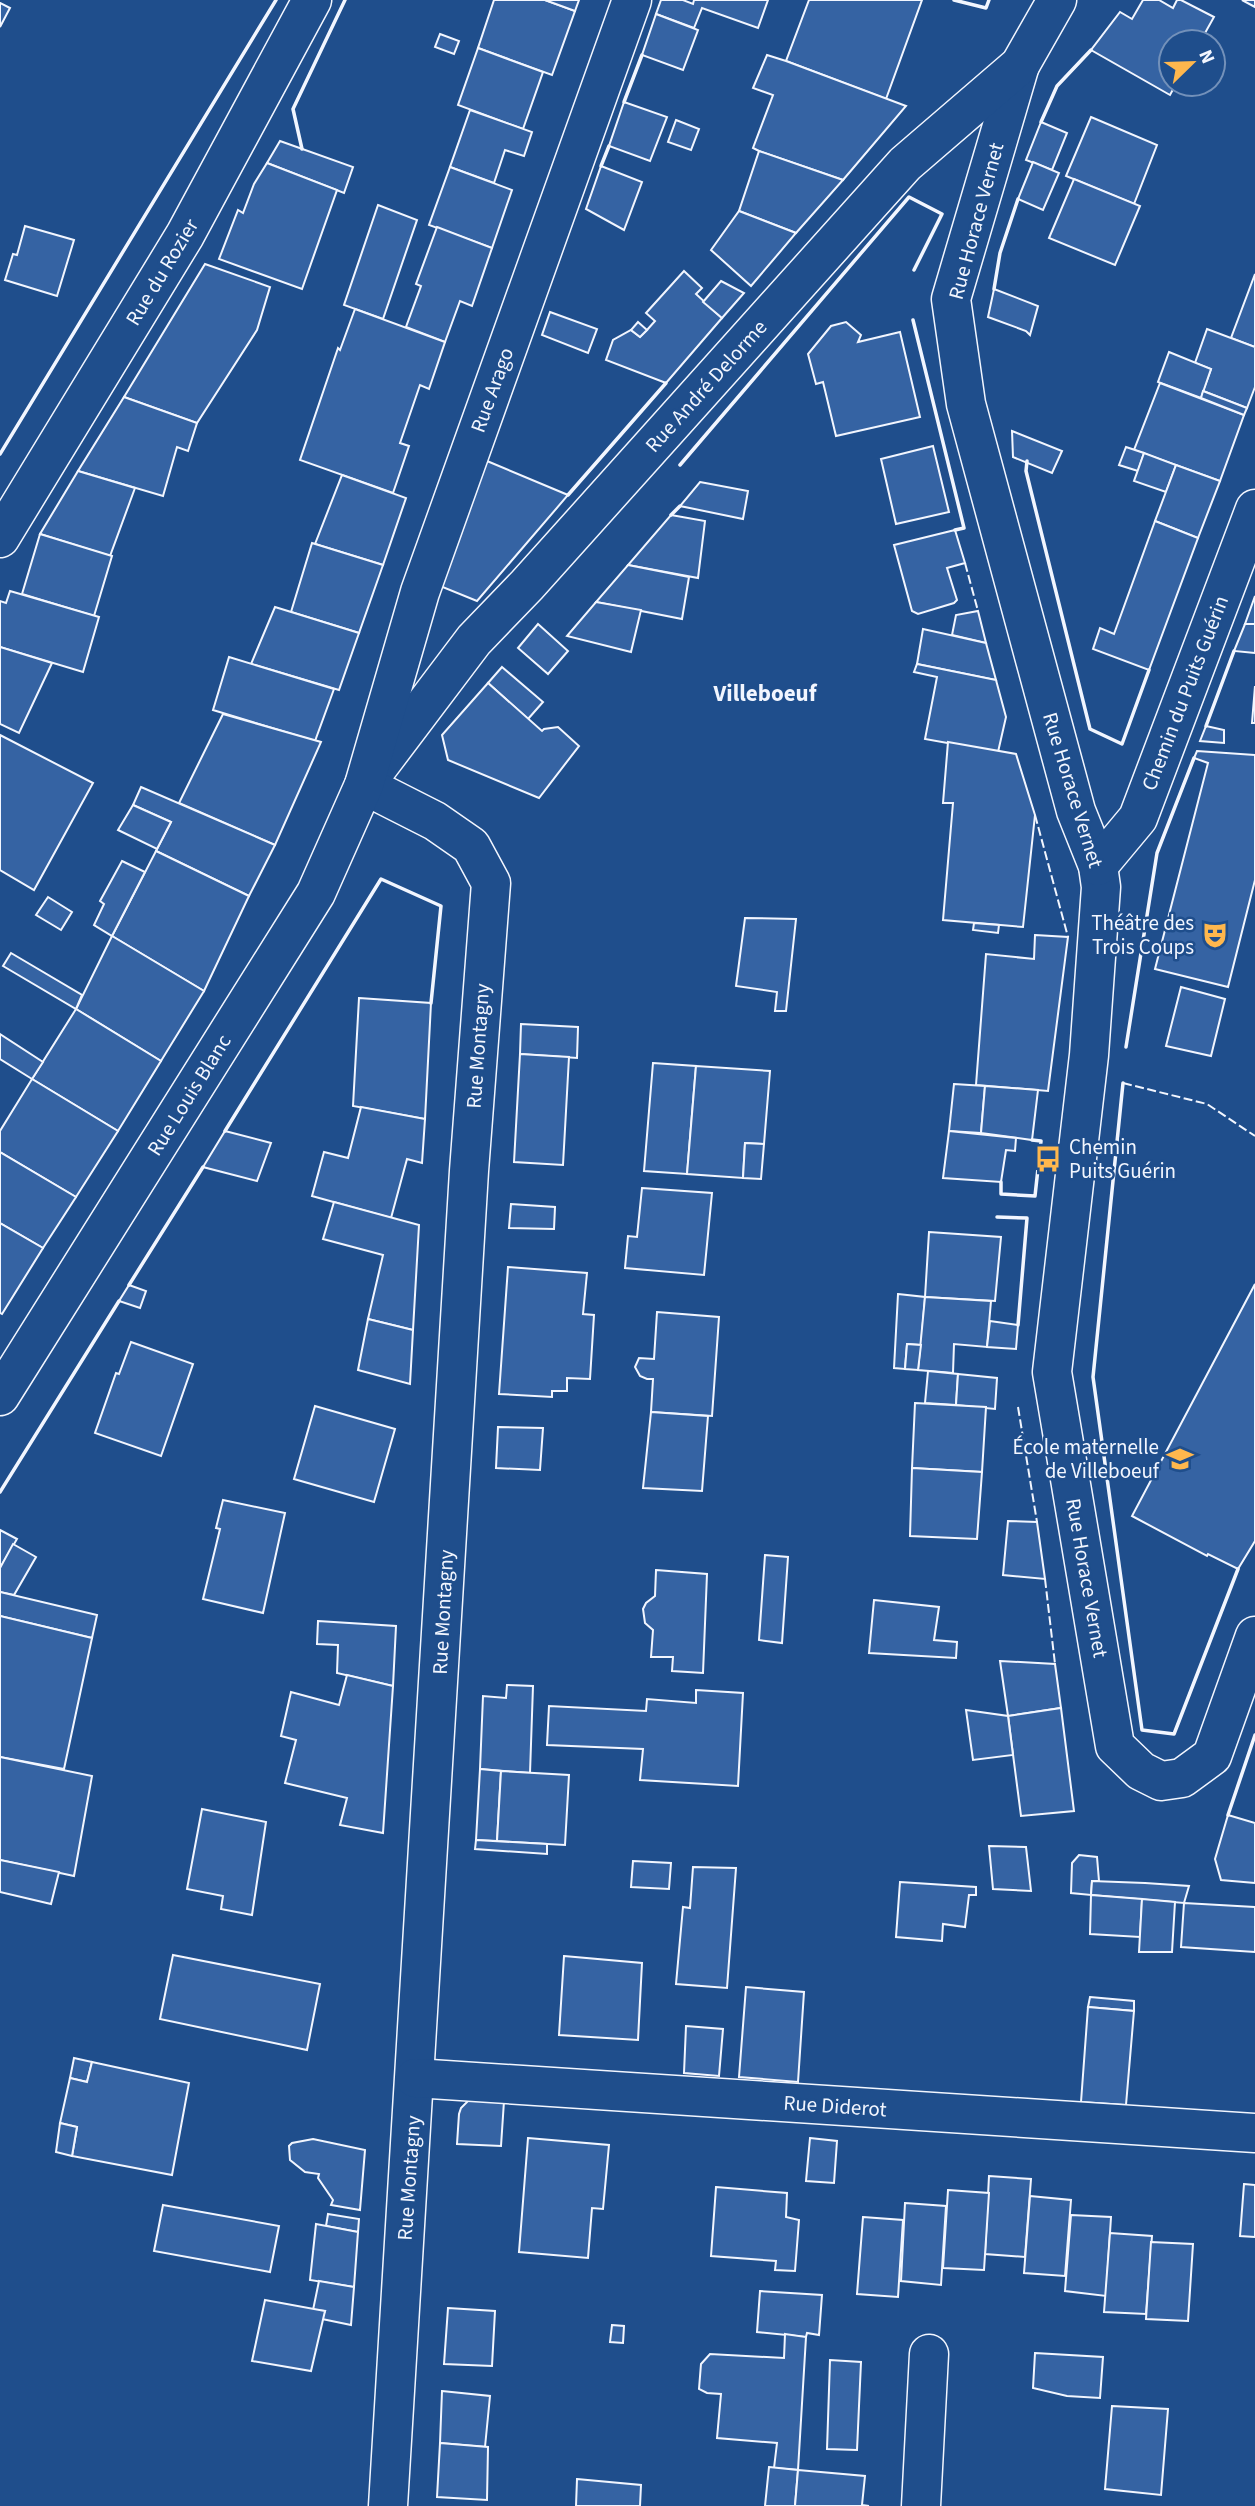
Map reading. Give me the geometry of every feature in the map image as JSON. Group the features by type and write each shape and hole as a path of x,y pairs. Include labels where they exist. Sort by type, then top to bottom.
{"street":[{"name":"Rue du Rozier","path":"0,538 185,235 312,0"},
{"name":"Rue Arago","path":"364,785 420,592 632,0"},
{"name":"Rue André Delorme","path":"364,785 474,640 527,585 905,164 1020,65 1057,0"},
{"name":"Rue Horace Vernet","path":"1020,65 951,299 966,404 1076,811 1098,866 1101,887 1089,1055 1052,1372 1115,1746 1141,1771 1160,1781 1182,1778 1212,1756 1255,1636"},
{"name":"Chemin du Puits Guérin","path":"1098,866 1138,818 1255,509"},
{"name":"Rue Louis Blanc","path":"0,1396 316,893 364,785"},
{"name":"Rue Montagny","path":"364,785 435,821 471,846 491,883 469,1171 388,2506"},
{"name":"Rue Diderot","path":"415,2078 1255,2133"},
{"path":"921,2506 929,2354"}],"building":[{"path":"494,0 545,0 575,11 552,75 478,48"},
{"path":"545,0 579,0 575,11"},
{"path":"661,0 683,0 693,4 694,0 768,0 758,28 702,8 694,28 656,14"},
{"path":"809,0 922,0 886,99 786,61"},
{"path":"1143,0 1159,0 1173,8 1177,0 1181,0 1214,17 1208,28 1157,28 1157,88 1091,50 1120,12 1132,19"},
{"path":"1242,0 1255,0 1255,7"},
{"path":"0,3 10,8 0,27"},
{"path":"656,14 698,30 683,70 642,55"},
{"path":"440,34 459,41 454,54 435,47"},
{"path":"478,48 543,72 523,129 458,105"},
{"path":"767,55 906,106 843,180 759,151 753,148 773,95 753,88"},
{"path":"624,102 667,117 650,161 609,146"},
{"path":"470,110 532,132 524,156 505,150 494,183 450,167"},
{"path":"1091,117 1157,145 1134,204 1066,176"},
{"path":"676,120 699,129 691,150 668,142"},
{"path":"1041,122 1067,133 1052,170 1026,160"},
{"path":"280,141 353,167 344,193 267,163"},
{"path":"759,151 843,180 796,233 739,211"},
{"path":"1033,162 1059,173 1043,210 1018,199"},
{"path":"267,163 337,190 302,289 219,259 238,210 243,213 254,184"},
{"path":"601,166 642,182 624,230 586,209"},
{"path":"450,167 512,190 492,248 429,225"},
{"path":"1074,179 1140,206 1115,265 1049,238"},
{"path":"378,205 417,220 383,319 344,305"},
{"path":"739,211 796,233 751,286 711,250"},
{"path":"25,226 74,240 57,296 5,280 13,254 17,255"},
{"path":"437,227 492,248 472,306 460,301 445,342 406,327 421,286 416,284"},
{"path":"205,264 270,287 257,330 197,423 124,397"},
{"path":"684,271 702,288 696,294 722,318 666,383 606,360 613,340 631,330 640,337 655,321 646,313"},
{"path":"1255,274 1255,347 1231,338"},
{"path":"721,281 744,293 722,318 703,302"},
{"path":"994,289 1038,306 1030,335 1026,331 988,317"},
{"path":"355,309 445,342 429,389 420,385 400,443 409,446 393,493 300,460 338,348 340,350"},
{"path":"550,312 597,329 588,353 542,335"},
{"path":"638,322 647,330 640,337 631,330"},
{"path":"846,322 861,335 858,342 900,332 920,417 836,436 823,382 816,384 808,354 831,326"},
{"path":"1207,329 1255,347 1255,387 1247,408 1203,391 1211,369 1195,363"},
{"path":"1169,352 1211,369 1201,398 1158,382"},
{"path":"1160,383 1244,415 1220,481 1134,450"},
{"path":"1203,391 1247,408 1244,415 1201,398"},
{"path":"124,397 197,423 188,451 177,447 163,496 78,471"},
{"path":"1012,431 1062,451 1052,473 1013,457"},
{"path":"933,446 949,512 896,524 881,459"},
{"path":"1126,447 1144,453 1138,471 1119,465"},
{"path":"1144,453 1176,465 1166,492 1134,481"},
{"path":"487,461 568,495 477,601 440,586"},
{"path":"1176,465 1220,481 1198,538 1155,521"},
{"path":"78,471 135,488 110,556 40,534"},
{"path":"342,475 406,498 383,565 315,544"},
{"path":"700,482 748,491 743,519 680,506"},
{"path":"671,515 705,521 698,578 628,565"},
{"path":"1155,521 1198,538 1149,670 1093,649 1100,628 1114,634"},
{"path":"955,530 965,563 947,568 957,600 918,614 912,611 894,545"},
{"path":"40,534 112,556 94,616 22,594"},
{"path":"312,543 383,565 359,633 291,612"},
{"path":"628,565 689,577 682,619 596,602"},
{"path":"10,591 99,617 83,672 0,647 0,601 6,603"},
{"path":"1255,596 1255,624 1245,624"},
{"path":"596,602 641,610 631,652 567,636"},
{"path":"275,607 359,633 339,690 251,664"},
{"path":"978,611 986,643 952,635 956,615"},
{"path":"538,624 568,651 548,674 518,648"},
{"path":"1245,624 1255,624 1255,653 1234,651"},
{"path":"923,629 986,643 996,680 917,664"},
{"path":"0,647 52,663 19,733 0,724"},
{"path":"229,657 334,689 315,741 213,710"},
{"path":"917,664 996,680 1006,717 998,752 925,739 937,677 914,672"},
{"path":"502,667 543,702 528,719 488,683"},
{"path":"488,683 542,731 558,727 579,746 539,798 448,760 442,735"},
{"path":"1255,686 1255,723 1252,723"},
{"path":"223,714 321,742 275,845 179,803"},
{"path":"1206,726 1224,730 1224,743 1200,741"},
{"path":"0,735 93,783 34,890 0,870"},
{"path":"948,742 1016,754 1035,815 1023,927 943,920 953,803 943,803"},
{"path":"1197,751 1255,755 1255,880 1228,987 1155,969 1208,763 1194,758"},
{"path":"141,787 275,845 249,896 156,851 171,822 133,805"},
{"path":"133,805 171,822 157,849 118,830"},
{"path":"156,851 249,896 204,991 112,936"},
{"path":"122,861 145,872 112,936 94,925 104,904 100,901"},
{"path":"48,897 72,912 61,930 36,915"},
{"path":"745,918 796,919 786,1011 775,1011 777,992 736,986"},
{"path":"974,923 999,925 998,933 973,930"},
{"path":"1035,935 1068,937 1048,1091 976,1085 986,954 1034,959"},
{"path":"112,936 204,991 161,1061 76,1009"},
{"path":"11,953 82,995 76,1009 3,966"},
{"path":"1181,987 1225,999 1211,1056 1166,1046"},
{"path":"359,998 431,1003 425,1119 353,1106"},
{"path":"76,1009 161,1061 118,1131 32,1079"},
{"path":"521,1024 578,1027 577,1058 520,1054"},
{"path":"0,1034 43,1062 32,1079 0,1059"},
{"path":"520,1054 569,1057 563,1165 514,1162"},
{"path":"653,1063 696,1066 687,1174 644,1171"},
{"path":"696,1066 770,1071 764,1144 745,1143 743,1178 687,1174"},
{"path":"32,1079 118,1131 76,1197 0,1152 0,1131"},
{"path":"954,1084 985,1086 981,1133 949,1131"},
{"path":"985,1086 1038,1090 1032,1140 981,1133"},
{"path":"361,1107 425,1119 422,1163 407,1159 391,1218 312,1196 324,1152 348,1158"},
{"path":"225,1131 271,1143 257,1181 203,1167"},
{"path":"949,1131 1016,1138 1015,1151 1006,1150 1001,1182 943,1178"},
{"path":"745,1143 764,1144 761,1179 743,1178"},
{"path":"0,1152 76,1197 43,1248 0,1223"},
{"path":"642,1188 712,1193 704,1275 625,1268 628,1236 637,1237"},
{"path":"334,1202 419,1225 413,1330 368,1319 383,1255 323,1239"},
{"path":"511,1204 555,1207 554,1229 509,1228"},
{"path":"0,1223 43,1248 2,1314 0,1313"},
{"path":"929,1232 1001,1237 995,1301 925,1297"},
{"path":"508,1267 587,1273 583,1314 594,1315 590,1379 567,1378 567,1391 552,1391 552,1397 499,1394"},
{"path":"1255,1284 1255,1541 1238,1569 1208,1554 1207,1556 1132,1516"},
{"path":"129,1285 146,1291 140,1308 119,1301"},
{"path":"898,1294 925,1297 921,1345 907,1344 905,1369 894,1368"},
{"path":"925,1297 991,1301 987,1347 954,1344 953,1373 918,1370"},
{"path":"657,1312 719,1317 712,1416 651,1412 653,1379 640,1376 635,1367 639,1358 654,1359"},
{"path":"368,1319 413,1330 410,1384 358,1370"},
{"path":"990,1321 1018,1325 1016,1349 987,1347"},
{"path":"131,1342 193,1364 161,1456 95,1433 116,1373 119,1374"},
{"path":"907,1344 921,1345 918,1370 905,1369"},
{"path":"928,1371 958,1374 956,1405 925,1403"},
{"path":"958,1374 997,1378 995,1409 956,1405"},
{"path":"915,1403 986,1407 982,1472 912,1468"},
{"path":"315,1406 395,1429 374,1502 294,1479"},
{"path":"651,1412 708,1416 702,1491 643,1488"},
{"path":"498,1427 543,1428 540,1470 496,1468"},
{"path":"912,1468 982,1472 977,1539 910,1536"},
{"path":"223,1500 285,1513 263,1613 203,1599 220,1529 216,1528"},
{"path":"1008,1521 1037,1522 1045,1579 1003,1575"},
{"path":"0,1530 17,1539 0,1568"},
{"path":"13,1544 36,1557 14,1595 0,1592 0,1568"},
{"path":"765,1555 788,1557 782,1643 759,1640"},
{"path":"656,1570 707,1574 703,1673 672,1671 673,1657 651,1657 653,1630 645,1623 643,1609 655,1596"},
{"path":"0,1592 97,1615 92,1638 0,1616"},
{"path":"874,1600 939,1607 934,1640 957,1642 956,1658 869,1653"},
{"path":"0,1616 92,1638 64,1769 0,1757"},
{"path":"318,1621 396,1626 393,1686 337,1673 338,1645 317,1644"},
{"path":"1000,1661 1055,1664 1061,1708 1008,1716"},
{"path":"347,1675 393,1686 383,1833 340,1825 347,1798 285,1783 296,1740 281,1736 291,1692 339,1705"},
{"path":"507,1685 533,1686 530,1773 480,1769 483,1696 506,1698"},
{"path":"696,1690 743,1693 738,1786 640,1780 643,1749 547,1745 549,1706 646,1711 647,1699 696,1703"},
{"path":"1061,1708 1074,1811 1021,1816 1008,1716"},
{"path":"966,1710 1008,1716 1013,1755 973,1760"},
{"path":"0,1757 92,1776 74,1876 0,1860"},
{"path":"480,1769 501,1771 497,1841 476,1840"},
{"path":"501,1771 569,1775 565,1845 497,1841"},
{"path":"202,1809 266,1822 252,1915 221,1909 223,1896 187,1889"},
{"path":"1228,1815 1255,1823 1255,1883 1221,1880 1215,1859"},
{"path":"476,1840 547,1844 547,1854 475,1849"},
{"path":"989,1846 1026,1847 1031,1891 993,1889"},
{"path":"1079,1855 1097,1857 1099,1881 1092,1881 1091,1895 1071,1893 1072,1863"},
{"path":"0,1860 59,1872 51,1904 0,1892"},
{"path":"633,1861 671,1863 669,1889 631,1887"},
{"path":"693,1867 736,1868 727,1988 676,1984 683,1907 690,1908"},
{"path":"1092,1881 1189,1886 1184,1903 1091,1895"},
{"path":"900,1882 976,1887 976,1895 969,1895 965,1927 943,1924 942,1941 896,1937"},
{"path":"1091,1895 1142,1899 1140,1937 1090,1934"},
{"path":"1142,1899 1175,1902 1172,1952 1139,1952"},
{"path":"1184,1903 1255,1907 1255,1952 1181,1947"},
{"path":"173,1955 320,1984 307,2050 160,2019"},
{"path":"564,1956 642,1963 638,2040 559,2035"},
{"path":"746,1987 804,1992 798,2082 739,2077"},
{"path":"1090,1997 1134,2001 1134,2011 1088,2007"},
{"path":"1088,2007 1134,2011 1126,2105 1081,2102"},
{"path":"686,2026 723,2029 719,2076 684,2073"},
{"path":"74,2058 92,2062 87,2082 70,2078"},
{"path":"92,2062 189,2083 172,2175 72,2156 77,2127 60,2123 70,2078 87,2082"},
{"path":"469,2100 504,2101 501,2146 457,2144 459,2114"},
{"path":"60,2123 77,2127 72,2156 56,2152"},
{"path":"528,2138 609,2145 603,2209 592,2208 588,2258 519,2252"},
{"path":"810,2138 837,2141 834,2183 806,2181"},
{"path":"313,2139 365,2150 360,2210 331,2205 333,2200 318,2178 319,2174 305,2172 290,2160 289,2146 292,2143"},
{"path":"989,2176 1031,2179 1025,2257 985,2254"},
{"path":"1244,2184 1255,2185 1255,2237 1240,2236"},
{"path":"716,2187 787,2193 786,2217 799,2220 795,2271 775,2270 776,2261 711,2256"},
{"path":"948,2190 989,2193 984,2270 943,2268"},
{"path":"1030,2196 1071,2200 1065,2276 1024,2273"},
{"path":"905,2203 946,2206 941,2285 901,2281"},
{"path":"163,2205 279,2226 270,2272 154,2251"},
{"path":"328,2214 359,2219 358,2232 326,2226"},
{"path":"1071,2215 1111,2217 1106,2296 1065,2291"},
{"path":"863,2217 903,2220 898,2297 857,2294"},
{"path":"316,2224 358,2232 354,2287 310,2280"},
{"path":"1110,2233 1152,2236 1146,2314 1104,2312"},
{"path":"1151,2242 1193,2244 1188,2321 1146,2319"},
{"path":"319,2281 354,2287 351,2325 322,2319 325,2311 313,2310"},
{"path":"760,2291 822,2295 819,2335 807,2333 806,2337 757,2332"},
{"path":"265,2300 325,2311 311,2371 252,2361"},
{"path":"448,2308 495,2311 492,2366 444,2364"},
{"path":"612,2325 624,2326 623,2343 610,2342"},
{"path":"785,2334 806,2337 798,2470 774,2468 777,2443 717,2438 721,2394 707,2393 699,2389 701,2364 710,2354 784,2358"},
{"path":"1035,2353 1103,2357 1100,2398 1067,2396 1033,2388"},
{"path":"830,2360 861,2362 857,2450 827,2449"},
{"path":"442,2391 490,2396 485,2447 440,2443"},
{"path":"1112,2406 1168,2409 1161,2495 1105,2489"},
{"path":"440,2443 488,2447 487,2500 437,2497"},
{"path":"769,2467 798,2470 795,2506 765,2506"},
{"path":"798,2470 865,2476 862,2505 869,2506 795,2506"},
{"path":"577,2479 641,2485 640,2506 576,2506"}],"fence":[{"path":"965,563 978,611"},
{"path":"1035,815 1068,937"},
{"path":"1123,1083 1207,1104 1255,1136"},
{"path":"1018,1407 1037,1522"},
{"path":"1045,1579 1055,1664"}],"wall":[{"path":"0,454 276,0"},
{"path":"302,149 293,109 345,0"},
{"path":"954,0 986,8 989,0"},
{"path":"1041,122 1057,86 1091,50"},
{"path":"624,102 642,55"},
{"path":"601,166 609,146"},
{"path":"680,465 909,197 942,214 914,270"},
{"path":"994,289 1000,253 1018,199"},
{"path":"913,320 964,528 955,530"},
{"path":"568,495 666,383"},
{"path":"1027,461 1026,471 1090,729 1122,744 1149,670"},
{"path":"671,515 680,506"},
{"path":"1206,726 1234,651"},
{"path":"1126,1047 1157,853 1194,758"},
{"path":"225,1131 381,879 441,906 431,1003"},
{"path":"1123,1083 1093,1377 1142,1730 1174,1734 1238,1569"},
{"path":"1001,1182 1001,1194 1035,1196 1041,1141 1032,1140"},
{"path":"129,1285 203,1167"},
{"path":"997,1217 1027,1218 1018,1325"},
{"path":"0,1492 119,1301"},
{"path":"1228,1815 1255,1735"}],"place":[{"name":"Théâtre des Trois Coups","path":"1215,935"},
{"name":"Chemin Puits Guérin","path":"1048,1159"},
{"name":"École maternelle de Villeboeuf","path":"1180,1459"}],"district":[{"name":"Villeboeuf","path":"765,693"}]}
